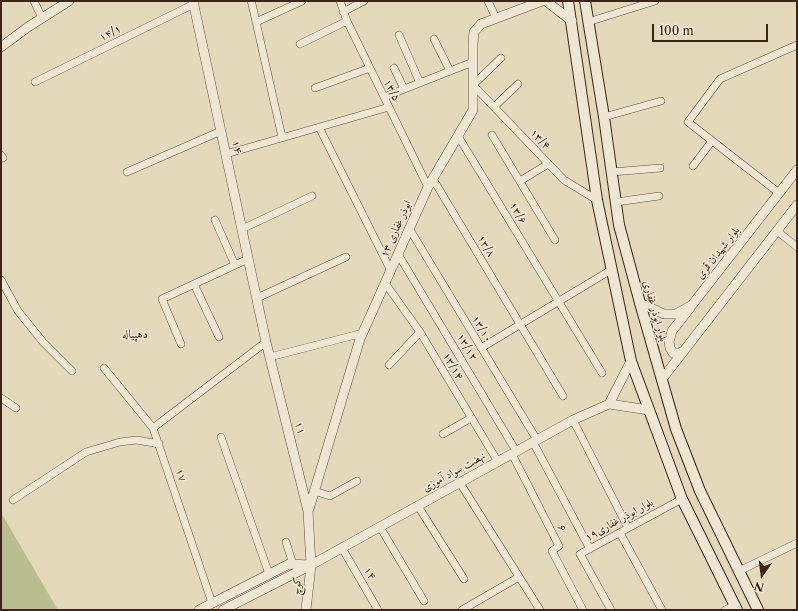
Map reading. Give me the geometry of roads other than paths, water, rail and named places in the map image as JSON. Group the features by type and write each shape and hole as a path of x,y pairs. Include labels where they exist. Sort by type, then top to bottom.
{"main road":[{"path":"568,1 597,200 631,361 682,499 712,556 736,607"},
{"name":"بلوار ابوذر غفاری","path":"585,1 604,117 619,225 640,303 676,429 700,491 758,610"},
{"path":"712,556 728,548"}],"street":[{"path":"34,1 42,18"},
{"path":"1,47 69,1"},
{"path":"251,1 282,137"},
{"path":"256,22 302,1"},
{"name":"۱۳/۵","path":"340,1 346,21 389,107 430,183"},
{"path":"343,12 364,1"},
{"path":"488,1 496,18"},
{"name":"۱۳ ابوذر غفاری","path":"308,511 363,333 430,183 473,110 474,32 481,24 542,1"},
{"path":"546,1 572,21"},
{"path":"588,22 655,1"},
{"name":"۱۴/۱","path":"35,82 194,2"},
{"name":"۱۴","path":"194,2 257,298"},
{"path":"300,44 346,21"},
{"path":"398,34 420,82"},
{"path":"434,39 450,71"},
{"path":"779,193 688,122 720,79 797,45"},
{"path":"473,85 501,58"},
{"path":"384,97 473,62"},
{"path":"315,88 370,68"},
{"path":"394,68 404,89"},
{"path":"494,107 518,84"},
{"name":"۱۳/۴","path":"473,85 564,180 597,200"},
{"path":"604,117 661,101"},
{"path":"226,154 389,107"},
{"path":"319,127 391,270"},
{"path":"127,172 221,131"},
{"path":"492,135 555,240"},
{"name":"۱۳/۶","path":"458,136 602,373"},
{"path":"693,166 712,141"},
{"path":"520,181 548,164"},
{"path":"612,172 660,168"},
{"name":"بلوار شهیدان قمری","path":"640,303 664,314 676,314 692,305 797,170"},
{"name":"۱۳/۸","path":"430,183 520,324 563,396"},
{"path":"242,229 312,196"},
{"path":"616,202 660,196"},
{"path":"662,379 797,205"},
{"path":"216,220 235,265"},
{"name":"۱۳/۱۰","path":"410,228 535,441 590,549"},
{"path":"776,231 797,247"},
{"name":"۱۳/۱۲","path":"398,254 514,453"},
{"path":"257,298 346,257"},
{"path":"181,344 162,299 248,259"},
{"path":"481,348 611,270"},
{"path":"1,280 18,311 43,342 72,371"},
{"name":"۱۳/۱۴","path":"385,283 420,332 498,462"},
{"path":"194,284 219,337"},
{"name":"۱۱","path":"257,298 266,342 308,511 311,565"},
{"path":"684,351 678,354 673,353 669,342 672,331 692,305"},
{"path":"389,365 420,332"},
{"path":"270,357 363,333"},
{"path":"153,428 266,342"},
{"path":"631,361 609,404 648,410"},
{"name":"۱۷","path":"104,368 153,428 212,603"},
{"path":"1,398 16,408"},
{"name":"نهضت سواد آموزی","path":"223,610 311,565 573,420 609,404"},
{"path":"443,434 471,418"},
{"path":"573,420 628,528"},
{"path":"221,437 269,574"},
{"path":"13,500 86,452 120,442 137,440 159,444"},
{"name":"۶","path":"514,453 559,546 552,551 583,610"},
{"path":"314,491 330,496 357,481"},
{"path":"460,483 540,610"},
{"name":"بلوار ابوذر غفاری۱۹","path":"611,610 580,554 682,499"},
{"path":"418,506 464,579"},
{"path":"380,527 424,601"},
{"path":"620,532 662,610"},
{"path":"286,542 293,564"},
{"path":"739,571 797,543"},
{"name":"۱۴","path":"342,548 378,610"},
{"path":"199,610 289,564 311,565"},
{"name":"کوچ","path":"306,610 311,565"},
{"path":"462,610 519,577"},
{"path":"725,610 736,607"}],"district":[{"name":"دهپیاله","path":"135,335"}]}
